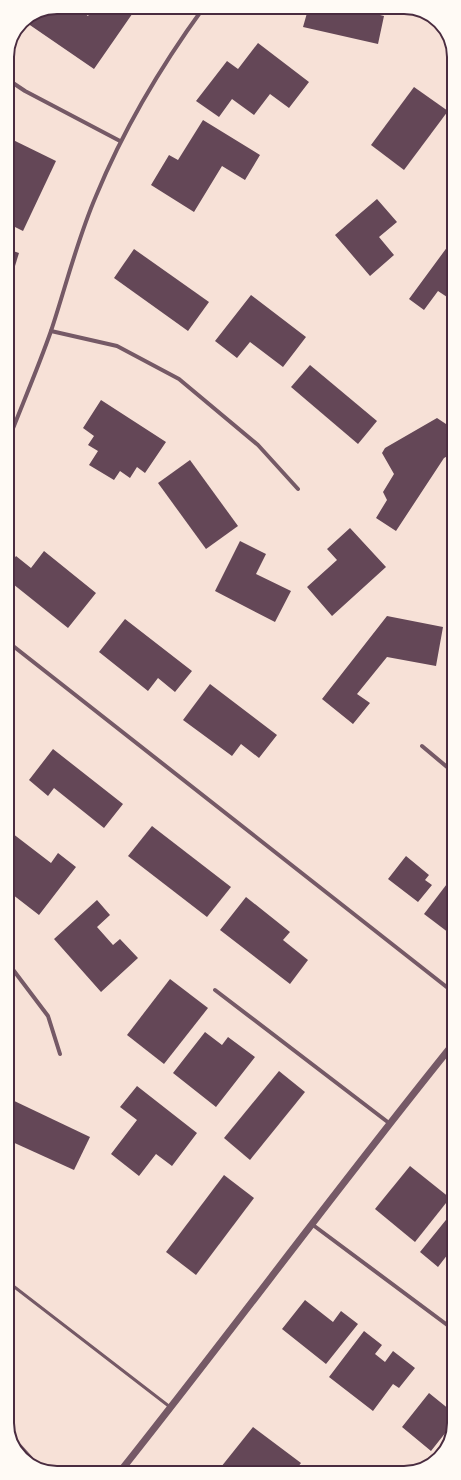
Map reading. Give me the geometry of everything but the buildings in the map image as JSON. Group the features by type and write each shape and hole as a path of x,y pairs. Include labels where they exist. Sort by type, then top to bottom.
{"street":[{"path":"14,426 51,331 73,256 95,196 120,141 163,67 199,14"},
{"path":"14,84 76,119 120,141"},
{"path":"51,331 117,346 179,379 258,445 298,489"},
{"path":"14,647 447,987"},
{"path":"422,746 447,767"},
{"path":"14,971 48,1016 60,1054"},
{"path":"215,990 389,1123"},
{"path":"125,1466 312,1225 389,1123 447,1052"},
{"path":"312,1225 447,1325"}],"lane":[{"path":"14,1287 170,1407"}]}
